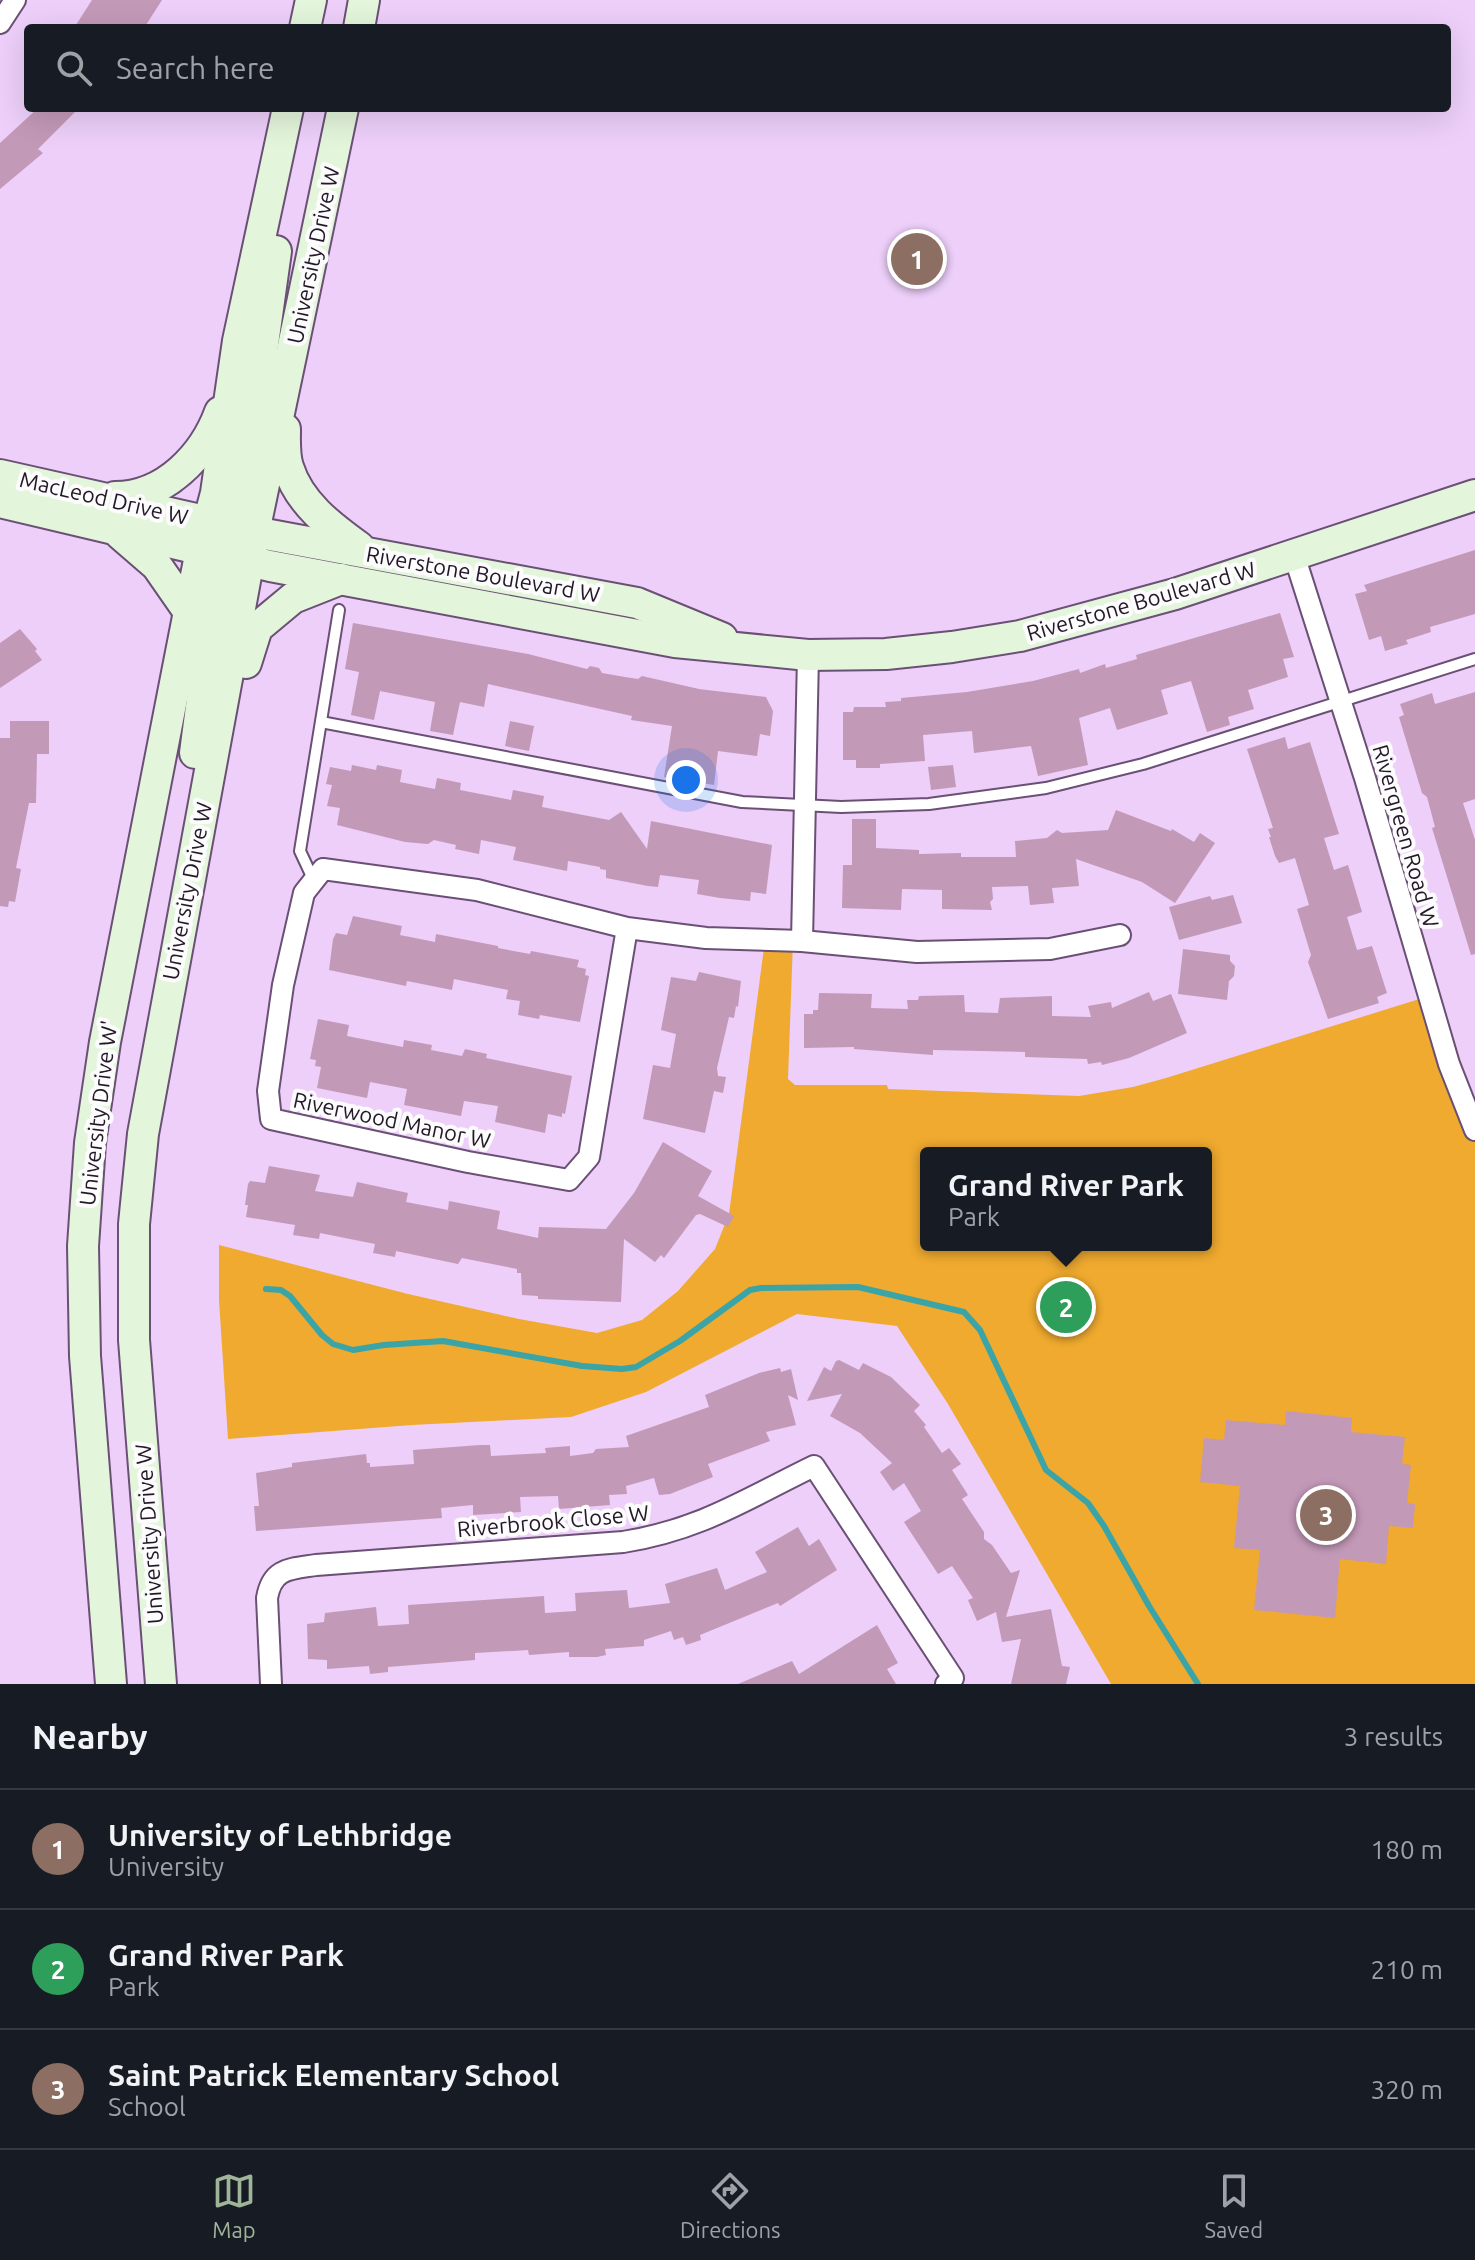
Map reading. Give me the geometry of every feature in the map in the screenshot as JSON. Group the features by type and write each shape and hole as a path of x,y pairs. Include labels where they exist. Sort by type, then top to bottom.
{"main road":[{"path":"306,24 311,0"},
{"path":"360,24 364,0"},
{"path":"168,993 171,903 217,584 209,542 230,383 287,112"},
{"path":"246,530 297,112"},
{"name":"University Drive W","path":"161,1684 134,1340 134,1224 143,1134 248,561 246,530 283,394 342,112"},
{"path":"97,497 129,497 147,493 178,473 207,439 219,417 230,383"},
{"path":"283,394 288,468 304,499 326,523 367,553"},
{"name":"MacLeod Drive W","path":"0,475 97,497 209,542"},
{"name":"Riverstone Boulevard W","path":"209,542 248,561 341,579 675,642 808,655 925,650 1020,636 1091,619 1475,495"},
{"name":"MacLeod Drive W","path":"0,502 115,531 209,542"},
{"name":"Riverstone Boulevard W","path":"209,542 246,530 585,591 637,603 750,650"},
{"path":"115,531 157,566 189,612"},
{"name":"University Drive W'","path":"113,1684 85,1356 83,1246 90,1143 105,1042 189,612 209,542"},
{"path":"199,831 257,628 293,598 341,579"}],"street":[{"path":"0,23 15,0"},
{"name":"Rivergreen Road W","path":"1294,555 1449,1064 1475,1130"},
{"path":"802,941 808,655"},
{"path":"314,881 323,869 477,890 627,928 706,938 802,941 917,952 1050,949 1120,935"},
{"name":"Riverwood Manor W","path":"314,881 304,893 283,985 268,1091 271,1119 468,1162 569,1180 589,1157 627,928"},
{"name":"Riverbrook Close W","path":"271,1684 267,1598 269,1585 284,1572 316,1565 657,1537 713,1517 814,1466 953,1678 946,1684"}],"lane":[{"path":"314,881 300,851 339,610"},
{"path":"321,722 742,802 841,807 929,804 1046,788 1143,764 1475,659"}],"shaded area":[{"path":"765,940 793,941 788,1079 795,1085 887,1085 888,1089 1079,1096 1166,1078 1429,996 1475,1130 1475,1684 1111,1684 948,1404 897,1326 797,1314 646,1392 571,1417 228,1439 219,1300 219,1245 408,1294 597,1333 642,1320 678,1291 715,1249 729,1214"}],"building":[{"path":"92,0 162,0 147,24 77,24"},
{"path":"34,112 75,112 38,149 43,153 0,189 0,143"},
{"path":"1475,550 1475,614 1430,627 1431,632 1385,651 1381,636 1369,640 1355,594 1367,591 1364,585"},
{"path":"1280,613 1294,657 1283,659 1288,677 1248,690 1254,709 1228,717 1230,725 1207,732 1191,681 1161,690 1168,714 1117,730 1110,708 1079,718 1088,765 1038,776 1031,746 974,753 972,731 923,735 925,761 880,764 880,768 856,768 856,760 843,760 843,712 853,712 854,707 886,707 885,702 901,701 901,698 967,692 1033,681 1079,669 1080,673 1105,664 1106,668 1137,659 1136,655"},
{"path":"353,623 528,654 587,669 590,666 599,668 602,673 638,679 642,676 699,689 766,697 773,711 770,736 760,734 757,756 718,751 714,785 664,777 672,726 631,720 632,716 488,684 484,707 460,702 453,735 430,731 435,702 380,691 374,720 351,715 359,672 345,669"},
{"path":"20,629 42,660 0,688 0,643"},
{"path":"1475,692 1475,799 1463,803 1475,840 1475,954 1471,955 1432,828 1435,827 1427,797 1422,793 1399,717 1404,715 1400,704 1432,693 1435,704"},
{"path":"10,721 49,721 49,754 37,754 36,803 29,803 16,868 21,869 15,902 9,901 8,907 0,906 0,738 10,738"},
{"path":"510,721 534,726 529,751 505,746"},
{"path":"1285,737 1288,749 1310,742 1339,834 1324,838 1334,870 1348,865 1362,912 1347,917 1357,950 1372,946 1387,993 1377,997 1379,1003 1328,1019 1308,962 1311,955 1297,909 1309,905 1295,858 1279,863 1275,856 1268,829 1273,828 1247,749"},
{"path":"352,765 376,770 377,765 402,770 400,782 435,789 437,778 461,783 460,790 511,800 513,790 544,796 542,807 609,820 621,812 647,849 651,821 772,845 766,894 751,892 750,901 720,898 697,894 699,880 660,875 658,887 648,886 606,878 606,870 600,867 568,861 567,871 513,860 516,847 481,840 479,854 434,840 428,844 405,842 337,825 340,808 327,806 332,785 326,784 330,767 351,771"},
{"path":"953,765 956,787 931,790 928,767"},
{"path":"1116,810 1172,829 1194,842 1200,833 1215,843 1175,903 1142,882 1076,859 1079,886 1052,888 1054,903 1030,905 1028,886 992,887 992,910 942,909 942,890 902,889 901,910 842,908 843,865 852,865 852,819 876,819 876,848 919,850 919,854 961,853 961,857 1016,857 1015,841 1047,838 1057,830 1062,833 1108,830"},
{"path":"1233,895 1242,923 1179,940 1169,907 1210,896 1212,900"},
{"path":"353,916 402,926 400,935 435,942 436,934 530,954 531,951 579,960 577,967 586,969 585,975 589,976 580,1022 540,1015 539,1019 518,1015 520,1001 506,999 508,990 454,979 452,990 407,981 406,986 329,970 333,939 336,933 347,935"},
{"path":"1183,949 1230,955 1230,961 1235,966 1234,976 1229,981 1227,1000 1178,994"},
{"path":"699,972 741,981 738,1007 734,1018 729,1017 717,1068 718,1076 726,1077 723,1093 714,1091 705,1133 643,1119 653,1065 670,1068 676,1034 661,1030 671,977 696,981"},
{"path":"1149,992 1153,1001 1171,994 1187,1033 1129,1058 1102,1065 1101,1062 1088,1064 1087,1059 1025,1057 1025,1052 933,1050 933,1055 854,1047 804,1048 804,1014 813,1014 813,1010 818,1010 819,993 872,994 871,1008 908,1009 907,1000 918,1000 919,996 964,995 965,1012 998,1013 1000,998 1052,996 1052,1016 1091,1017 1088,1006 1111,1002 1112,1008"},
{"path":"318,1019 349,1025 347,1036 403,1047 404,1040 432,1045 431,1050 462,1056 465,1049 487,1054 486,1058 572,1076 565,1114 562,1113 562,1117 548,1114 545,1133 495,1122 498,1106 464,1101 461,1116 404,1105 407,1089 370,1082 367,1098 317,1088 321,1067 315,1066 316,1060 310,1059"},
{"path":"663,1142 712,1171 698,1196 734,1216 728,1227 696,1215 664,1258 661,1255 655,1262 624,1239 621,1302 538,1299 538,1296 522,1295 521,1273 517,1273 517,1269 462,1258 458,1264 396,1251 395,1257 373,1253 375,1244 320,1233 319,1239 293,1235 295,1225 246,1217 248,1184 250,1181 265,1183 269,1166 320,1175 315,1191 353,1197 357,1182 408,1193 406,1202 448,1210 449,1201 500,1211 497,1229 538,1238 539,1227 606,1229 634,1193"},
{"path":"839,1360 859,1370 863,1363 891,1377 920,1405 914,1411 942,1453 949,1448 961,1464 952,1470 968,1495 962,1499 984,1532 984,1539 992,1545 1011,1573 1020,1570 1006,1617 1051,1609 1062,1666 1070,1667 1066,1684 1011,1684 1021,1639 1002,1642 996,1612 977,1621 968,1600 973,1598 952,1566 938,1574 904,1522 921,1511 904,1483 893,1491 880,1472 892,1463 860,1433 830,1416 842,1394 807,1401 824,1367 831,1371"},
{"path":"780,1368 781,1372 791,1369 798,1400 788,1395 796,1425 766,1432 770,1441 708,1464 713,1477 670,1494 659,1495 654,1478 626,1486 627,1494 609,1495 610,1505 559,1509 558,1496 520,1497 521,1512 473,1515 473,1505 441,1508 442,1518 256,1531 254,1506 259,1506 256,1473 292,1467 292,1463 366,1454 370,1467 414,1464 413,1450 480,1445 490,1445 491,1456 546,1453 545,1448 570,1446 570,1456 593,1453 596,1449 629,1447 626,1436 709,1407 705,1395 759,1373"},
{"path":"1286,1411 1352,1418 1351,1432 1405,1437 1402,1464 1411,1465 1407,1503 1415,1504 1413,1528 1389,1526 1386,1564 1340,1559 1335,1618 1254,1610 1260,1550 1234,1548 1240,1486 1200,1482 1204,1438 1224,1440 1226,1420 1285,1425"},
{"path":"798,1527 809,1546 819,1539 837,1570 780,1606 778,1603 700,1635 701,1640 686,1645 683,1637 674,1640 671,1631 644,1640 644,1646 605,1649 606,1655 597,1657 569,1657 569,1652 529,1655 528,1650 475,1653 475,1660 388,1667 388,1672 370,1674 369,1666 327,1669 327,1660 308,1659 307,1624 324,1622 325,1613 376,1607 378,1626 409,1624 408,1605 544,1596 545,1613 576,1611 575,1593 627,1590 629,1608 670,1603 665,1584 717,1568 725,1590 767,1572 755,1552"},
{"path":"877,1625 898,1663 887,1669 896,1684 738,1684 792,1661 799,1674"}],"waterway":[{"path":"266,1289 281,1290 290,1296 322,1335 333,1344 353,1350 443,1341 582,1366 622,1369 636,1367 680,1341 750,1290 761,1288 858,1287 964,1312 980,1330 1046,1470 1088,1503 1198,1684"}],"place":[{"name":"University of Lethbridge","path":"917,259"},
{"name":"Grand River Park","path":"1066,1307"},
{"name":"Saint Patrick Elementary School","path":"1326,1515"}]}
